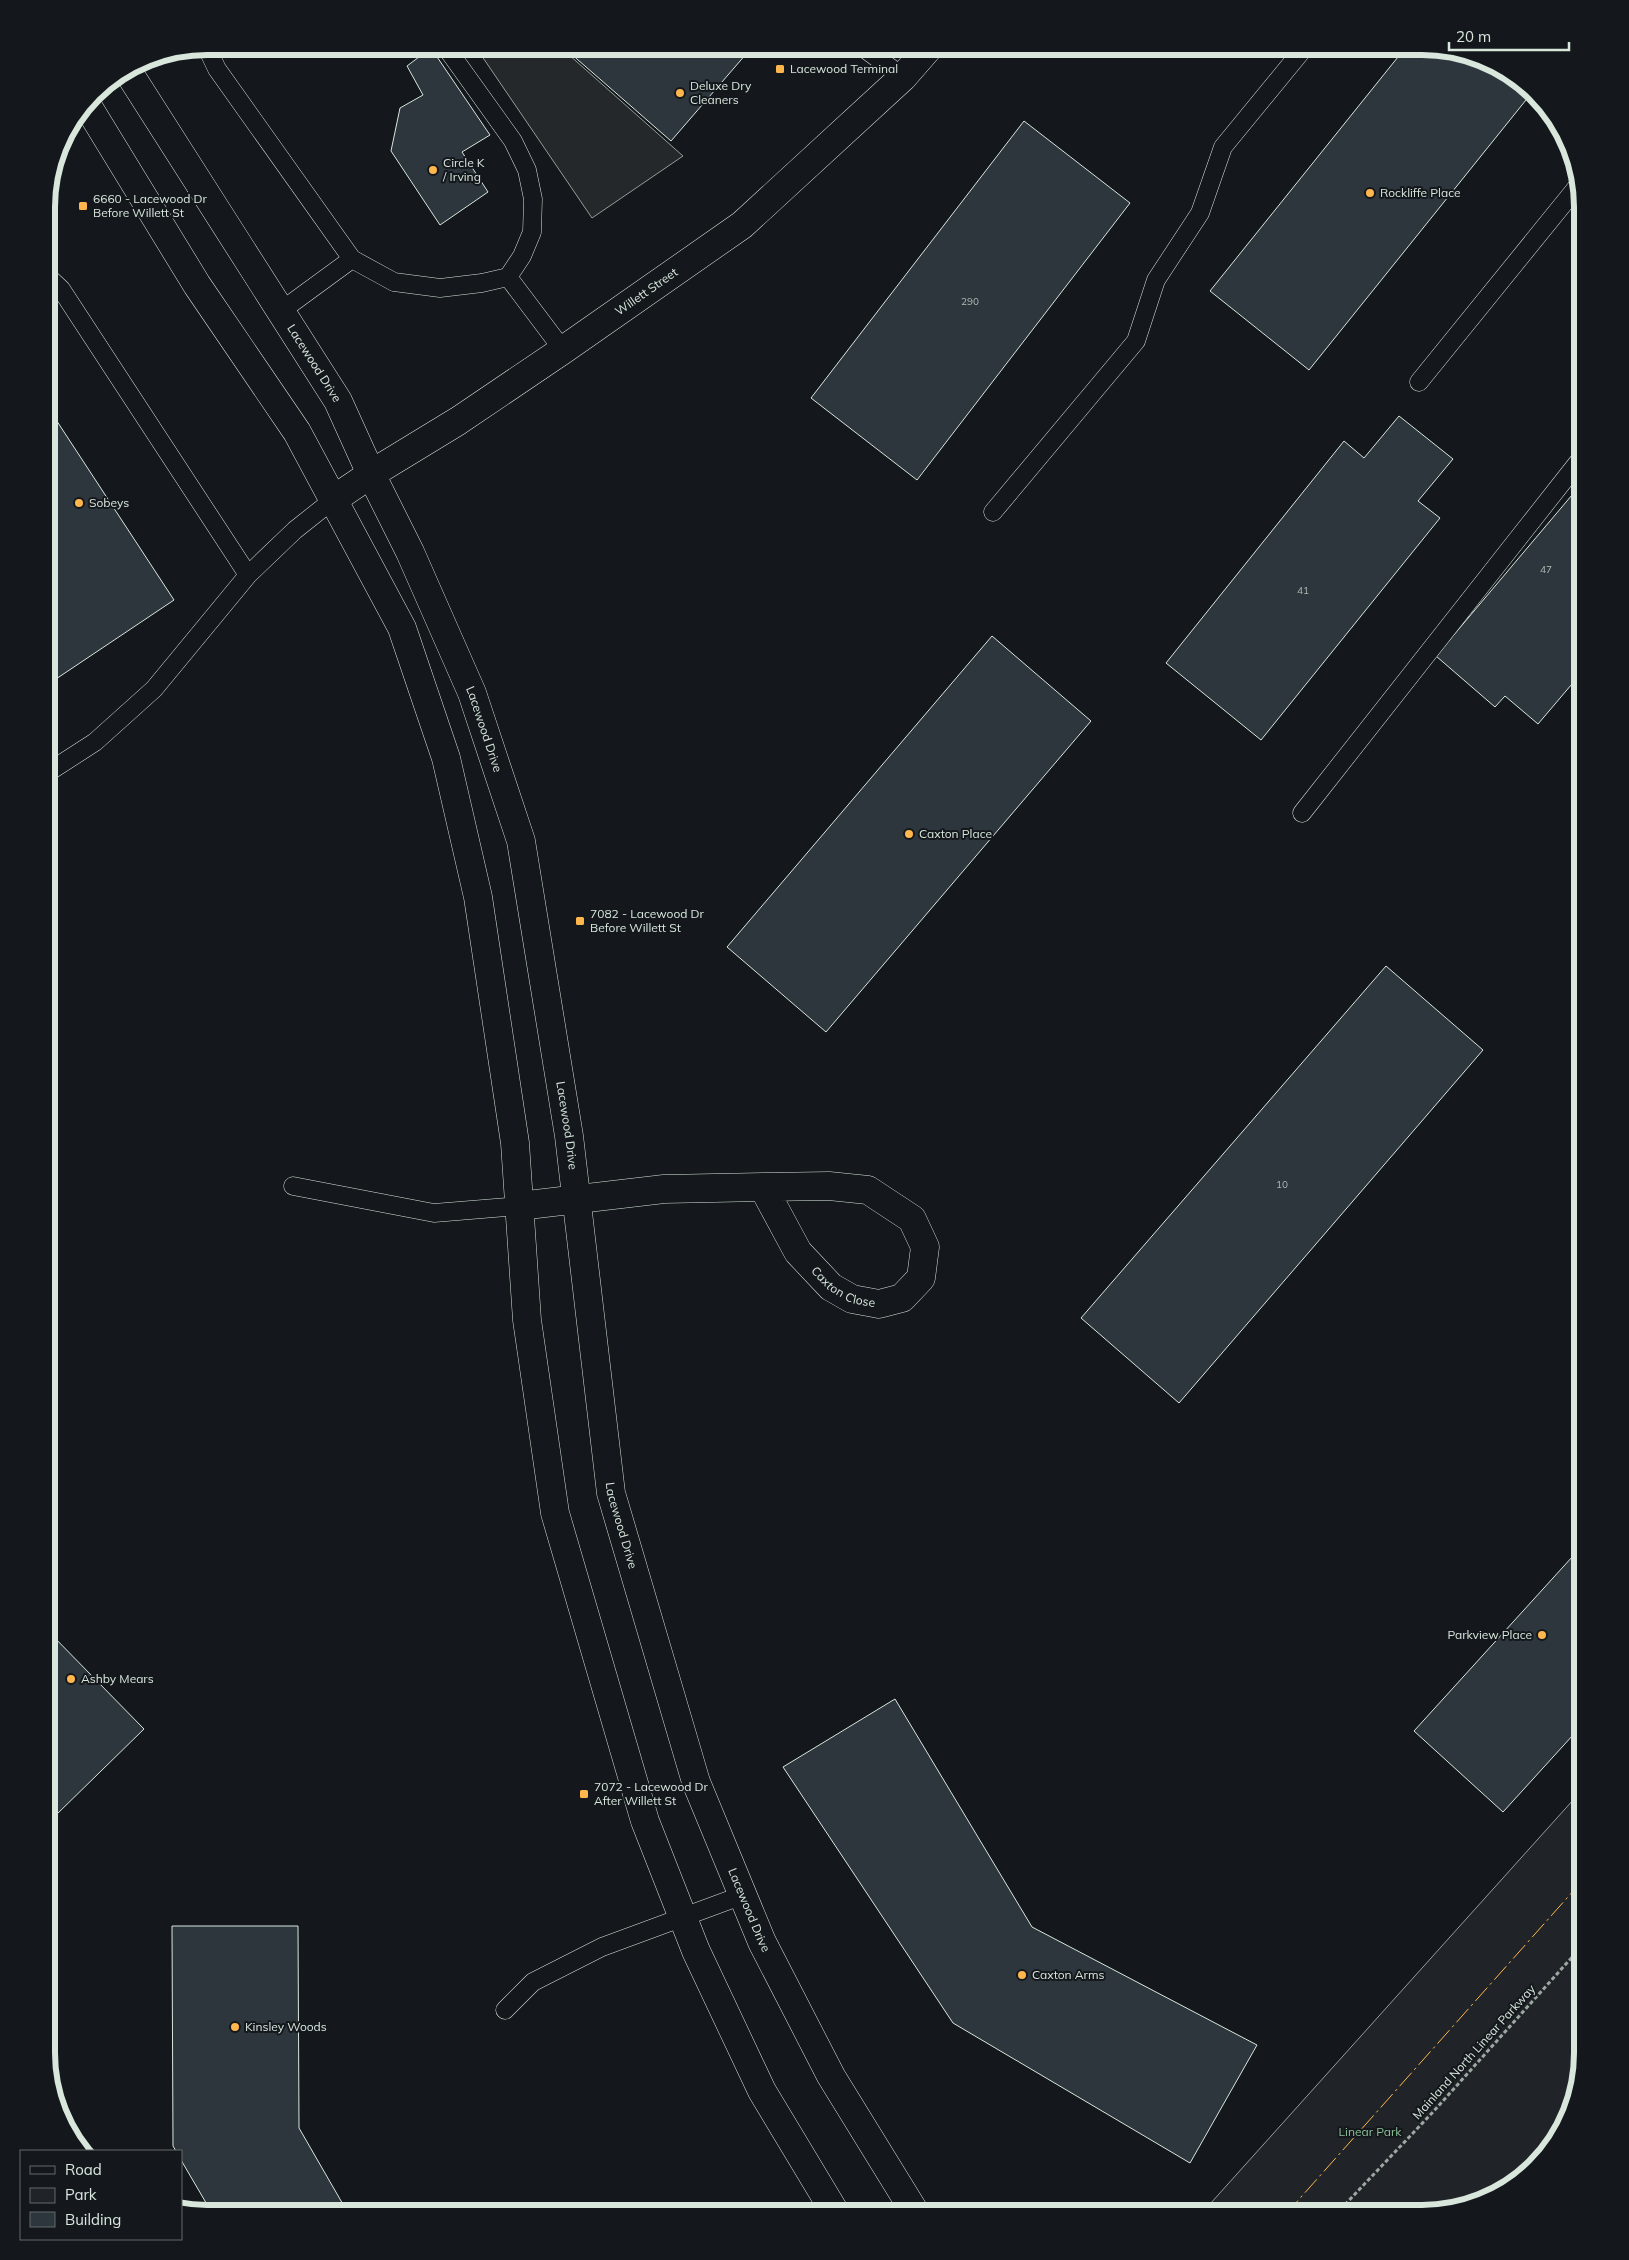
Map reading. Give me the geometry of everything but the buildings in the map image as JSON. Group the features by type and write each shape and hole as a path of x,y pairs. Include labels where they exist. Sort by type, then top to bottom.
{"main road":[{"name":"Willett Street","path":"334,499 370,474 458,421 742,225 903,77 922,55"},
{"name":"Lacewood Drive","path":"131,76 338,401 370,474 410,552 472,693 521,841 569,1136 611,1493 696,1782 762,1942 831,2076 910,2205"},
{"path":"90,110 198,285 297,432 402,628 446,758 478,897 515,1143 527,1320 555,1513 646,1821 696,1951 762,2092 831,2205"},
{"name":"Caxton Close","path":"519,1206 664,1189 763,1187 828,1186 868,1190 912,1218 925,1247 921,1278 902,1298 879,1304 852,1299 831,1287 798,1252 763,1187"}],"lane":[{"path":"210,55 217,68 352,259 394,282 440,288 482,283 508,277 522,256 532,232 533,198 527,170 513,141 451,55"},
{"path":"873,55 903,77"},
{"path":"993,512 1136,340 1156,280 1200,213 1223,147 1298,55"},
{"path":"1419,382 1573,192"},
{"path":"281,311 352,259"},
{"path":"508,277 563,350"},
{"path":"55,283 61,289 248,575"},
{"path":"1302,813 1574,467"},
{"path":"55,768 95,742 154,689 248,575 295,530 334,499"},
{"path":"293,1186 434,1213 519,1206"},
{"path":"505,2010 533,1982 602,1947 743,1895"}],"path":[{"name":"Mainland North Linear Parkway","path":"1345,2205 1433,2112 1574,1955"}],"green space":[{"name":"Linear Park","path":"1574,1799 1573,2073 1569,2092 1554,2129 1530,2161 1498,2185 1461,2200 1442,2204 1209,2205"}],"shaded area":[{"path":"481,55 569,55 683,156 592,218"}],"power":[{"path":"1294,2205 1574,1890"}],"place":[{"name":"Lacewood Terminal","path":"780,69"},
{"name":"Deluxe Dry Cleaners","path":"680,93"},
{"name":"Circle K / Irving","path":"433,170"},
{"name":"Rockliffe Place","path":"1370,193"},
{"name":"6660 - Lacewood Dr Before Willett St","path":"83,206"},
{"name":"Sobeys","path":"79,503"},
{"name":"Caxton Place","path":"909,834"},
{"name":"7082 - Lacewood Dr Before Willett St","path":"580,921"},
{"name":"Parkview Place","path":"1542,1635"},
{"name":"Ashby Mears","path":"71,1679"},
{"name":"7072 - Lacewood Dr After Willett St","path":"584,1794"},
{"name":"Caxton Arms","path":"1022,1975"},
{"name":"Kinsley Woods","path":"235,2027"}]}
